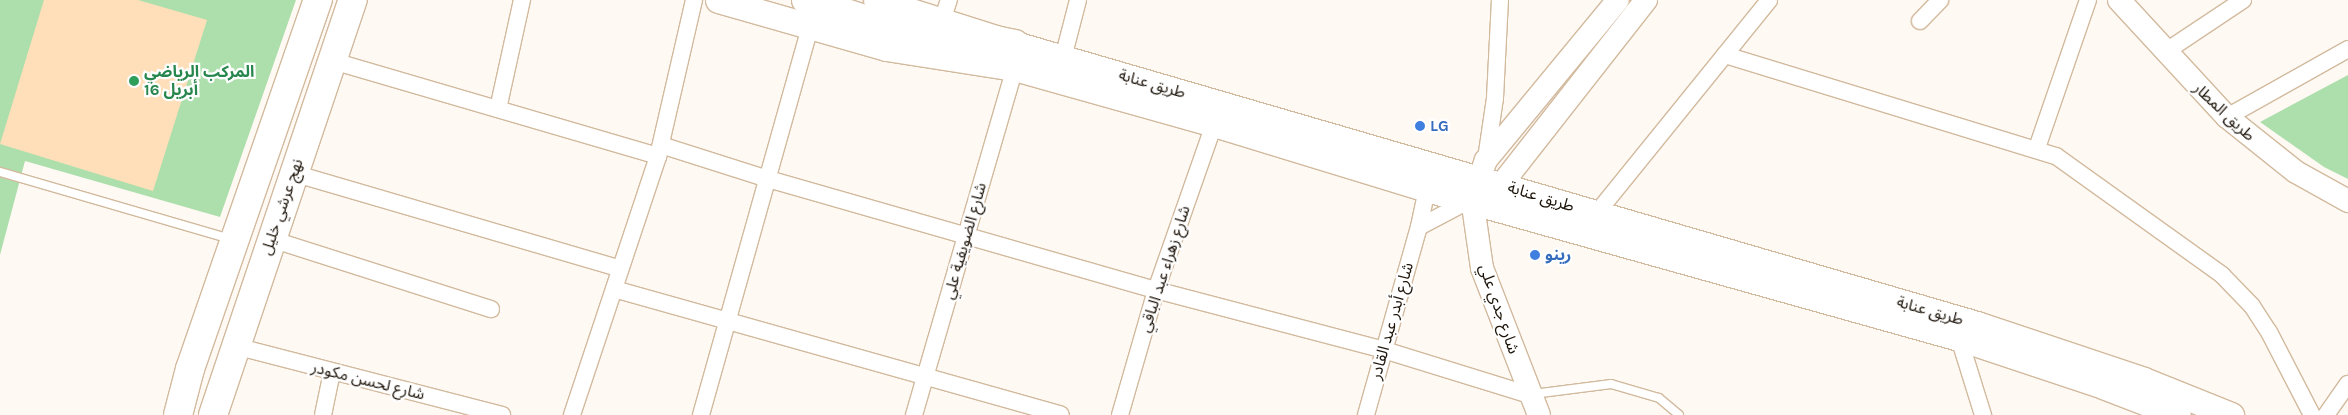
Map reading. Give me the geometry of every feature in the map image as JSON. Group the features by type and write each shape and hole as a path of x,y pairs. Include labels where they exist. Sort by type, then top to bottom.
{"highway":[{"path":"178,415 234,241 318,0"},
{"name":"نهج عرشي خليل","path":"212,415 353,0"},
{"name":"طريق عنابة","path":"806,0 1015,56"},
{"name":"طريق عنابة","path":"846,0 958,32 1015,56"}],"main road":[{"path":"718,0 886,48 1015,56"},
{"path":"876,0 946,11 1015,56"},
{"name":"طريق عنابة","path":"1015,56 1063,58 1977,324 2144,380 2231,415"},
{"name":"طريق عنابة","path":"1015,56 1214,124 1427,189 1485,181 1959,338 2166,413"}],"street":[{"path":"498,109 522,0"},
{"path":"572,415 614,289 618,268 659,150 694,0"},
{"path":"1063,58 1078,0"},
{"path":"1485,181 1495,98 1500,0"},
{"path":"1485,181 1618,0"},
{"path":"1419,227 1485,181 1646,0"},
{"path":"1596,214 1769,0"},
{"path":"1920,21 1940,0"},
{"path":"2037,148 2088,0"},
{"name":"طريق المطار","path":"2119,0 2227,117 2296,172 2348,201"},
{"path":"2165,52 2243,0"},
{"path":"701,415 729,322 810,27"},
{"path":"2227,117 2348,49"},
{"path":"1725,55 2037,148 2056,156 2222,275 2252,306 2269,332 2312,415"},
{"name":"شارع الضويفية علي","path":"914,415 966,236 1015,56"},
{"path":"333,61 498,109 768,179 1156,290 1384,350 1529,395"},
{"name":"شارع زهراء عبد الباقي","path":"1120,415 1156,290 1214,124"},
{"path":"293,172 618,268"},
{"name":"شارع جدي علي","path":"1485,181 1482,268 1529,395 1539,415"},
{"name":"شارع أبدر عبد القادر","path":"1366,415 1419,227 1427,189"},
{"path":"271,239 491,309"},
{"path":"614,289 926,375 1061,415"},
{"path":"1959,338 1983,415"},
{"name":"شارع لحسن مكودر","path":"235,346 502,415"},
{"path":"322,415 332,372"},
{"path":"2326,415 2348,384"}],"lane":[{"path":"0,172 234,241"},
{"path":"1529,395 1611,384 1659,398 1679,415"}],"green space":[{"name":"المركب الرياضي 16 أبريل","path":"0,0 296,0 220,217 25,161 0,255"},
{"path":"2348,75 2348,179 2324,167 2260,122"}],"building":[{"path":"44,0 138,0 207,20 153,191 0,144"}],"place":[{"name":"المركب الرياضي 16 أبريل","path":"134,81"},
{"name":"LG","path":"1420,126"},
{"name":"رينو","path":"1535,255"}]}
